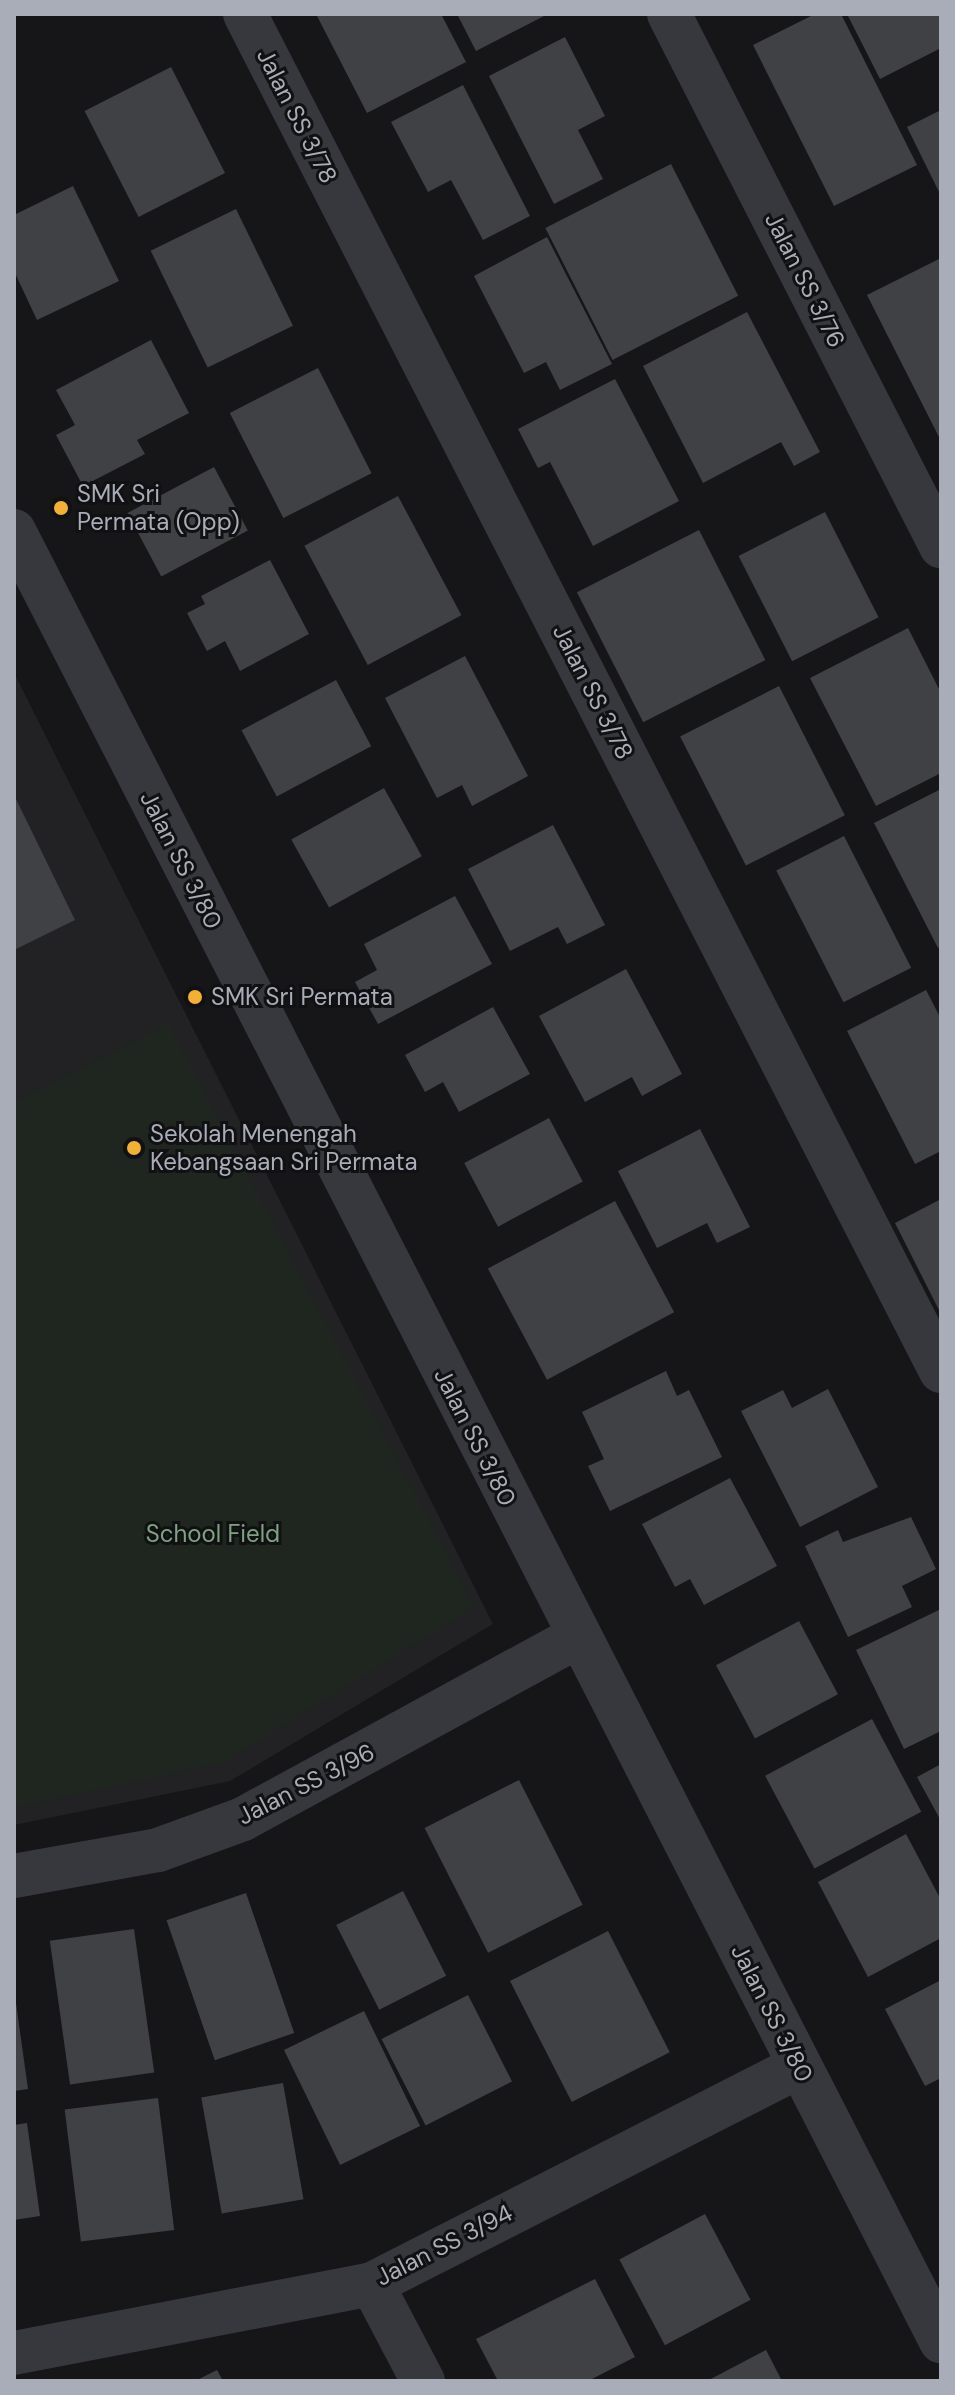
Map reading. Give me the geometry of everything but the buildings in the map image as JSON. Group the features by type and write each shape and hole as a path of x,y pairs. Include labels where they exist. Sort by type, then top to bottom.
{"street":[{"name":"Jalan SS 3/78","path":"245,14 934,1357"},
{"name":"Jalan SS 3/76","path":"669,14 941,546"},
{"name":"Jalan SS 3/80","path":"14,531 577,1637 941,2341"},
{"name":"Jalan SS 3/96","path":"14,1876 158,1850 243,1819 577,1637"},
{"name":"Jalan SS 3/94","path":"14,2353 372,2284 800,2066"},
{"path":"372,2284 423,2381"}],"shaded area":[{"name":"School Field","path":"14,673 493,1624 230,1781 14,1825"}],"green space":[{"name":"School Field","path":"168,1023 475,1607 224,1762 14,1808 14,1103"}],"place":[{"name":"SMK Sri Permata (Opp)","path":"61,508"},
{"name":"SMK Sri Permata","path":"195,997"},
{"name":"Sekolah Menengah Kebangsaan Sri Permata","path":"134,1148"}]}
